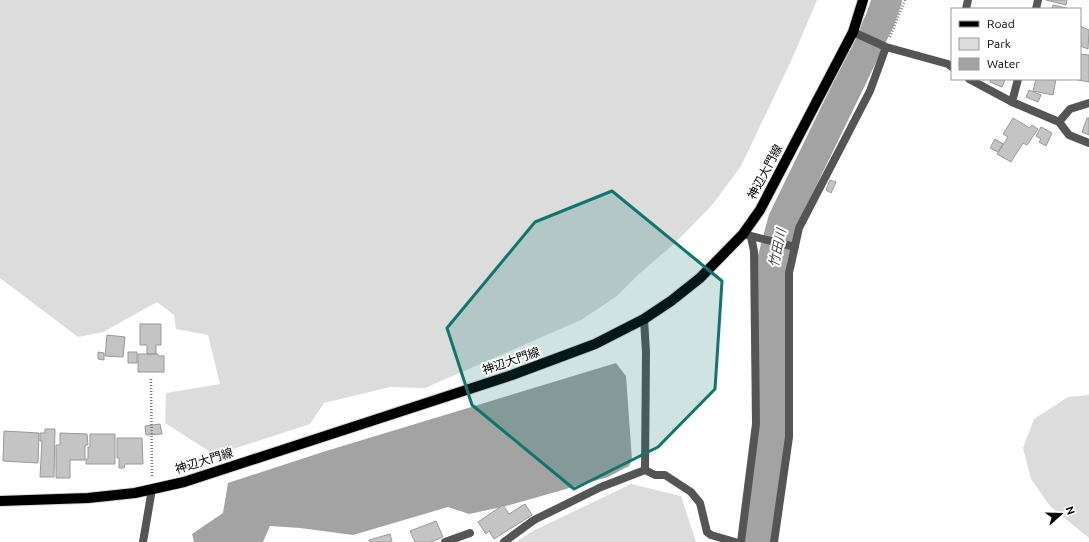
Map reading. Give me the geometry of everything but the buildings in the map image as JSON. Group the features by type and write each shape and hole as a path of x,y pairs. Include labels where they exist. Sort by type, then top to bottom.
{"main road":[{"name":"神辺大門線","path":"0,501 88,498 135,493 184,482 512,375 594,344 644,319 671,301 700,278 747,235 853,32 863,0"}],"street":[{"path":"853,32 884,46 951,63"},
{"path":"774,542 790,437 789,273 792,246 799,228 870,91 884,46"},
{"path":"972,80 1012,102 1058,122 1069,135 1089,143"},
{"path":"1012,102 1018,80"},
{"path":"1058,122 1070,109 1089,103"},
{"path":"747,235 792,246"},
{"path":"741,542 756,424 754,251 747,235"},
{"path":"644,319 646,352 645,470"},
{"path":"504,542 534,520 601,487 645,470 655,475 665,475 691,492 700,503 707,532 711,536 735,542"},
{"path":"143,542 152,490"},
{"path":"446,542 470,533"}],"path":[{"path":"884,46 905,0"},
{"path":"151,379 152,490"}],"highlighted area":[{"path":"612,191 722,281 715,389 658,447 574,489 472,405 447,328 535,222"}],"green space":[{"path":"0,0 817,0 792,59 741,166 713,204 675,243 639,274 617,296 581,320 425,388 390,387 324,403 310,424 215,455 165,423 166,393 220,384 208,335 176,329 174,315 157,302 103,332 78,337 0,278"},
{"path":"1089,395 1089,538 1050,506 1031,479 1023,448 1034,419 1068,397"},
{"path":"631,484 681,496 696,542 516,542 531,532"}],"water":[{"path":"616,363 626,376 632,460 629,466 608,477 506,506 469,514 448,507 353,535 300,528 270,526 263,542 194,542 192,534 223,513 228,483 326,451"}],"waterway":[{"name":"竹田川","path":"758,542 774,407 772,261 783,220 880,20 887,0"}]}
